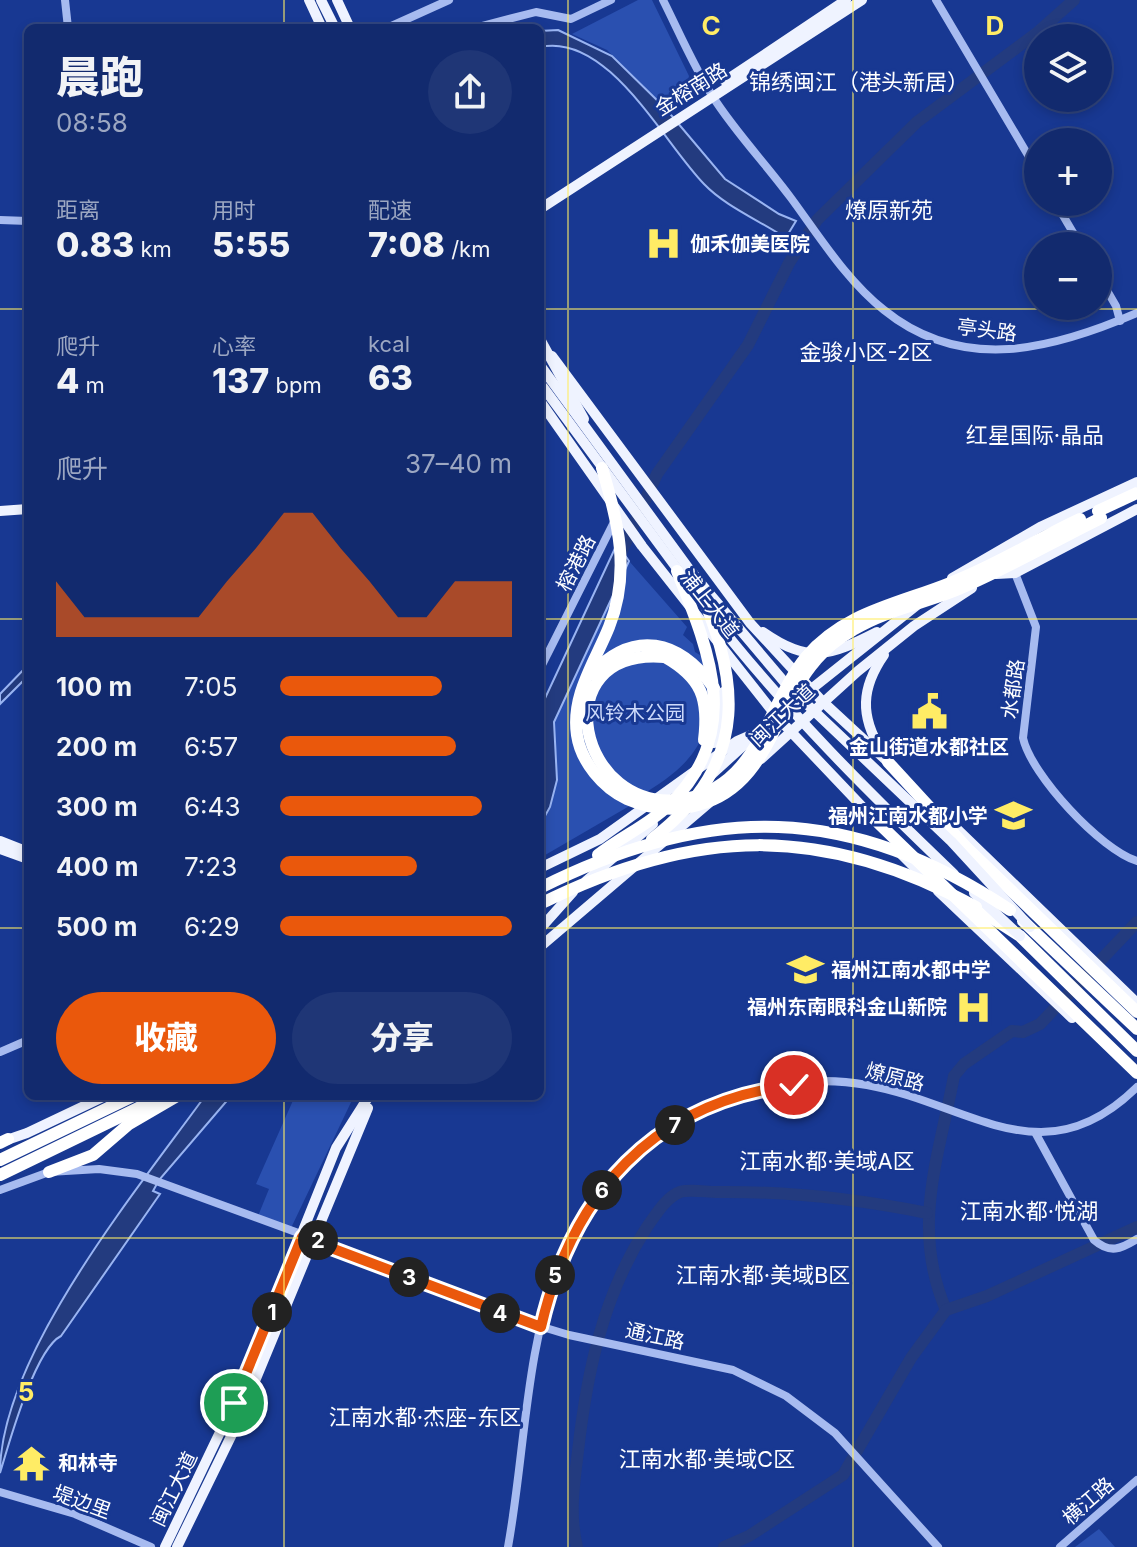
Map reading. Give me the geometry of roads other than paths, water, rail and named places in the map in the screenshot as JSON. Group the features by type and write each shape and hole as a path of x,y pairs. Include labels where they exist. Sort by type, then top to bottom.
{"highway":[{"path":"602,468 619,524 622,556 619,592 578,702 577,735 586,763 604,784 626,799 652,808 682,809 715,801 746,778 768,747 798,687 834,643 881,617 988,576 1137,493"},
{"path":"700,764 707,721 702,693 689,671 665,657 638,655 615,663 597,682 588,705 587,734 596,757 611,776 631,790 655,798 683,799 713,791 739,771 759,742 789,682 806,657 828,635 852,619 951,583 1099,515 1137,502"},
{"path":"585,866 670,804 700,764 715,707 713,669 677,571"},
{"path":"544,902 645,845 682,813 707,781 722,745 729,709 727,667 715,622 692,573"},
{"path":"578,702 589,676 610,655 637,645 669,648 696,663 715,689 722,719 722,745"},
{"path":"888,762 967,848 1137,1012"},
{"path":"869,814 1137,1073"},
{"path":"544,886 585,866 661,839 706,830 751,826 818,831 871,843 926,862 981,891 1030,927 1137,1029"},
{"path":"589,879 641,861 706,847 763,845 856,857 920,878 976,907 1020,936 1137,1051"},
{"path":"0,1160 125,1100"},
{"path":"0,1175 155,1100"},
{"path":"49,1172 93,1155 129,1124 170,1100"}],"main road":[{"path":"309,0 320,24"},
{"path":"321,0 333,24"},
{"path":"337,0 348,24"},
{"name":"金榕南路","path":"544,206 846,0"},
{"name":"金榕南路","path":"711,94 862,0"},
{"path":"544,345 589,436"},
{"name":"浦上大道","path":"552,356 574,381 662,507 750,623 822,701 1137,1003"},
{"path":"544,371 692,573 786,684 951,841 1030,927"},
{"path":"544,388 745,659 846,767 1020,936"},
{"name":"浦上大道","path":"544,407 642,546 791,733 869,814 907,862 1137,1080"},
{"name":"闽江大道","path":"544,924 570,895 758,731 972,565 1060,517 1137,484"},
{"path":"0,511 24,509"},
{"name":"闽江大道","path":"544,944 791,733 822,701 892,644 994,574 1015,573 1137,512"},
{"path":"750,623 792,650 817,654 845,649 897,622"},
{"path":"888,762 872,737 864,709 868,682 892,644"},
{"path":"700,764 713,745 721,716 724,680 721,647"},
{"path":"544,866 600,839 700,764 758,731"},
{"path":"570,895 643,809"},
{"path":"0,841 24,850"},
{"path":"0,849 24,858"},
{"path":"3,1141 96,1100"},
{"name":"闽江大道","path":"177,1547 238,1422 307,1238 336,1148 369,1100"},
{"name":"闽江大道","path":"165,1547 224,1427 307,1238"}],"street":[{"path":"65,0 68,24"},
{"path":"396,24 449,0"},
{"path":"490,24 536,12 571,19 611,0"},
{"path":"663,0 711,94"},
{"path":"936,0 1024,148"},
{"name":"亭头路","path":"711,94 862,289 887,313 931,335 965,346 1008,351 1034,349 1137,313"},
{"path":"0,220 24,221"},
{"path":"1112,299 1120,321"},
{"name":"榕港路","path":"544,662 621,518"},
{"name":"水都路","path":"1015,573 1036,627 1023,738 1027,754 1038,773 1093,830 1128,858 1137,861"},
{"path":"0,1052 24,1042"},
{"name":"燎原路","path":"508,1547 541,1327 559,1263 581,1218 623,1167 676,1125 745,1095 824,1082 865,1084 940,1106 997,1128 1036,1134 1093,1119 1137,1087"},
{"path":"1036,1134 1094,1240 1111,1250 1137,1239"},
{"name":"通江路","path":"0,1190 49,1172 99,1169 147,1176 541,1327 713,1365 747,1376 806,1409 847,1446 938,1547"},
{"name":"横江路","path":"1060,1547 1137,1480"},
{"name":"堤边里","path":"0,1492 75,1514 151,1547"}],"waterway":[{"path":"620,555 657,474 748,345 789,263 817,220 917,122 1038,32 1074,0"},
{"path":"946,1310 930,1251 929,1222 935,1165 954,1076 964,1064 1012,1031 1023,1032 1040,1024 1137,922"},
{"path":"577,1547 573,1511 575,1475 586,1392 599,1335 632,1253 647,1227 670,1198 688,1191 770,1193 848,1200 927,1213"},
{"path":"724,1547 749,1536 843,1475 911,1358 946,1310 987,1296 1137,1227"}],"place":[{"name":"伽禾伽美医院","path":"664,244"},
{"name":"金山街道水都社区","path":"929,712"},
{"name":"福州江南水都小学","path":"1014,816"},
{"name":"福州江南水都中学","path":"805,970"},
{"name":"福州东南眼科金山新院","path":"973,1007"},
{"name":"和林寺","path":"32,1463"}],"district":[{"name":"锦绣闽江（港头新居）","path":"859,82"},
{"name":"燎原新苑","path":"889,210"},
{"name":"金骏小区-2区","path":"866,352"},
{"name":"红星国际·晶品","path":"1035,435"},
{"name":"江南水都·美域A区","path":"827,1161"},
{"name":"江南水都·悦湖","path":"1029,1211"},
{"name":"江南水都·美域B区","path":"763,1275"},
{"name":"江南水都·杰座-东区","path":"425,1417"},
{"name":"江南水都·美域C区","path":"707,1459"}],"park label":[{"name":"风铃木公园","path":"635,713"}]}
